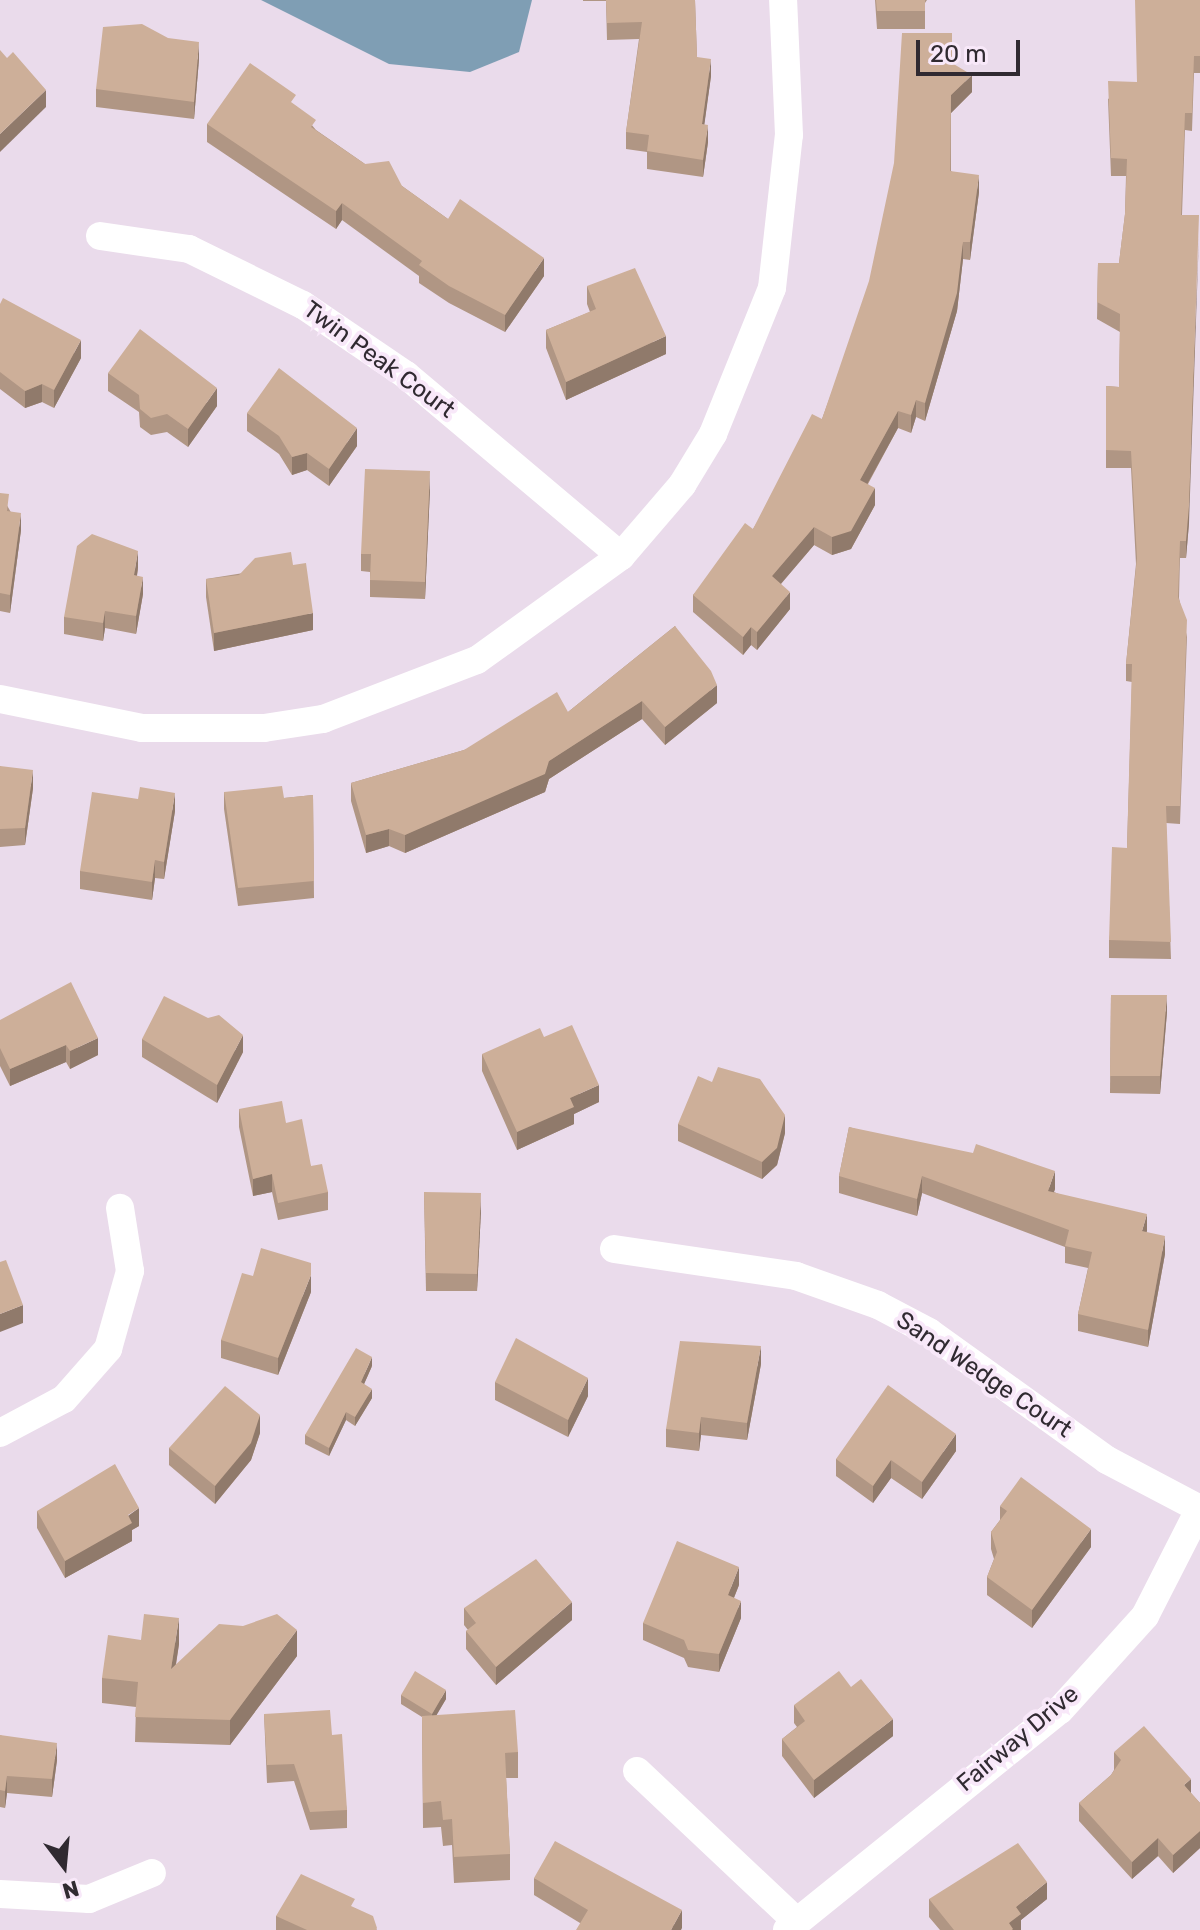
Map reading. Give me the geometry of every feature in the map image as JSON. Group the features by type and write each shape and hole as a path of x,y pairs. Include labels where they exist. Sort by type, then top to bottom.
{"street":[{"path":"0,699 142,728 264,728 323,719 477,660 621,556 682,485 713,434 772,288 789,135 783,0"},
{"name":"Twin Peak Court","path":"100,236 189,249 303,305 406,375 621,556"},
{"path":"0,1433 64,1399 108,1349 130,1271 120,1208"},
{"name":"Sand Wedge Court","path":"614,1249 796,1276 878,1305 929,1332 1107,1460 1200,1508"},
{"name":"Fairway Drive","path":"792,1926 1060,1710 1145,1616 1200,1508"},
{"path":"637,1771 792,1926"},
{"path":"0,1894 89,1899 152,1873"}],"water":[{"path":"261,0 532,0 519,52 470,72 389,64"}],"building":[{"path":"606,0 695,0 697,57 711,59 702,124 708,125 703,160 647,151 649,135 626,132 642,22 607,23"},
{"path":"876,0 925,0 925,11 877,11"},
{"path":"1135,0 1200,0 1200,56 1194,56 1192,113 1185,113 1181,215 1199,215 1189,506 1186,541 1180,541 1178,597 1187,620 1180,806 1166,806 1171,942 1109,940 1112,847 1127,848 1132,664 1126,664 1137,558 1131,451 1106,450 1106,386 1119,387 1120,314 1097,302 1098,263 1119,263 1127,159 1111,158 1108,81 1137,82"},
{"path":"142,24 168,38 199,42 194,102 96,89 103,27"},
{"path":"902,33 952,33 952,63 972,75 951,95 950,171 979,175 970,242 963,242 957,293 925,403 916,400 911,415 898,411 860,480 875,488 851,531 832,537 814,527 772,576 790,592 757,632 751,627 743,637 693,595 745,523 753,529 812,414 822,419 869,281 894,163"},
{"path":"0,50 7,58 13,52 46,90 0,134"},
{"path":"250,63 296,95 291,102 316,120 311,127 365,164 389,161 402,186 448,219 460,199 544,258 505,315 449,286 419,265 422,261 342,203 336,211 207,124"},
{"path":"635,268 666,336 566,382 546,330 596,309 587,286"},
{"path":"3,298 81,340 54,390 42,384 25,391 0,372 0,304"},
{"path":"140,329 217,388 188,429 167,414 151,418 140,409 139,395 108,373"},
{"path":"279,368 357,428 329,469 307,453 292,457 279,436 247,413"},
{"path":"365,469 430,471 425,582 370,580 371,554 361,554"},
{"path":"0,493 9,494 7,511 21,513 10,595 0,593"},
{"path":"92,534 138,551 134,575 143,577 136,616 105,611 103,623 64,617 77,546"},
{"path":"291,552 293,565 306,563 313,613 214,633 206,579 239,575 255,558"},
{"path":"675,626 711,671 717,685 665,727 642,701 549,761 545,774 405,835 389,829 366,835 351,783 464,750 557,692 568,712"},
{"path":"0,766 33,770 25,828 0,829"},
{"path":"282,786 284,798 313,795 314,881 238,888 224,792"},
{"path":"140,787 175,793 164,862 155,860 152,882 80,871 92,792 138,799"},
{"path":"71,982 98,1038 70,1051 66,1045 10,1069 0,1048 0,1020"},
{"path":"1111,995 1167,995 1160,1076 1110,1076"},
{"path":"164,996 208,1018 219,1015 243,1035 217,1085 142,1039"},
{"path":"572,1025 599,1085 570,1098 574,1107 517,1132 482,1054 540,1028 544,1037"},
{"path":"718,1067 760,1079 785,1115 777,1148 762,1162 678,1124 698,1076 712,1082"},
{"path":"282,1101 286,1123 302,1119 311,1166 322,1164 328,1192 278,1203 272,1174 253,1179 239,1109"},
{"path":"849,1127 973,1153 976,1144 1055,1171 1048,1191 1147,1214 1142,1231 1165,1236 1148,1330 1078,1314 1092,1252 1065,1246 1069,1230 922,1176 917,1199 839,1176"},
{"path":"424,1192 481,1193 477,1274 426,1273"},
{"path":"261,1248 311,1263 311,1275 278,1358 221,1340 242,1273 253,1276"},
{"path":"6,1260 23,1305 0,1314 0,1262"},
{"path":"516,1338 588,1378 568,1420 495,1382"},
{"path":"680,1341 761,1346 747,1423 701,1417 699,1433 666,1429"},
{"path":"356,1348 372,1357 361,1382 372,1389 355,1417 346,1412 329,1448 305,1435"},
{"path":"888,1385 956,1434 922,1482 891,1460 873,1486 836,1459"},
{"path":"225,1386 260,1415 251,1443 215,1486 169,1448"},
{"path":"115,1464 139,1508 128,1515 132,1523 65,1561 37,1511"},
{"path":"1021,1477 1091,1529 1032,1610 987,1577 997,1552 991,1532 1007,1511 1000,1506"},
{"path":"677,1541 739,1567 728,1595 741,1601 719,1654 688,1650 684,1640 643,1623"},
{"path":"536,1559 572,1602 496,1667 466,1631 476,1623 464,1608"},
{"path":"144,1614 179,1618 171,1669 219,1624 243,1626 277,1614 297,1630 230,1720 135,1717 138,1682 102,1678 108,1635 141,1640"},
{"path":"415,1671 446,1690 432,1714 401,1695"},
{"path":"839,1671 851,1687 861,1679 893,1719 814,1780 782,1739 805,1721 794,1705"},
{"path":"330,1710 332,1735 342,1734 347,1810 310,1812 294,1764 267,1765 264,1714"},
{"path":"515,1710 518,1752 505,1753 510,1854 454,1857 452,1819 443,1820 441,1801 423,1803 422,1716"},
{"path":"1144,1726 1191,1779 1184,1785 1200,1803 1200,1831 1173,1855 1158,1838 1132,1862 1079,1803 1111,1775 1121,1760 1114,1752"},
{"path":"0,1735 57,1743 52,1779 7,1776 5,1791 0,1790"},
{"path":"555,1841 682,1910 671,1930 576,1930 588,1910 534,1878"},
{"path":"1018,1843 1047,1882 1016,1907 1021,1914 1009,1923 1013,1929 954,1930 929,1899"},
{"path":"301,1874 355,1899 351,1906 373,1916 376,1930 307,1930 276,1916"}]}
